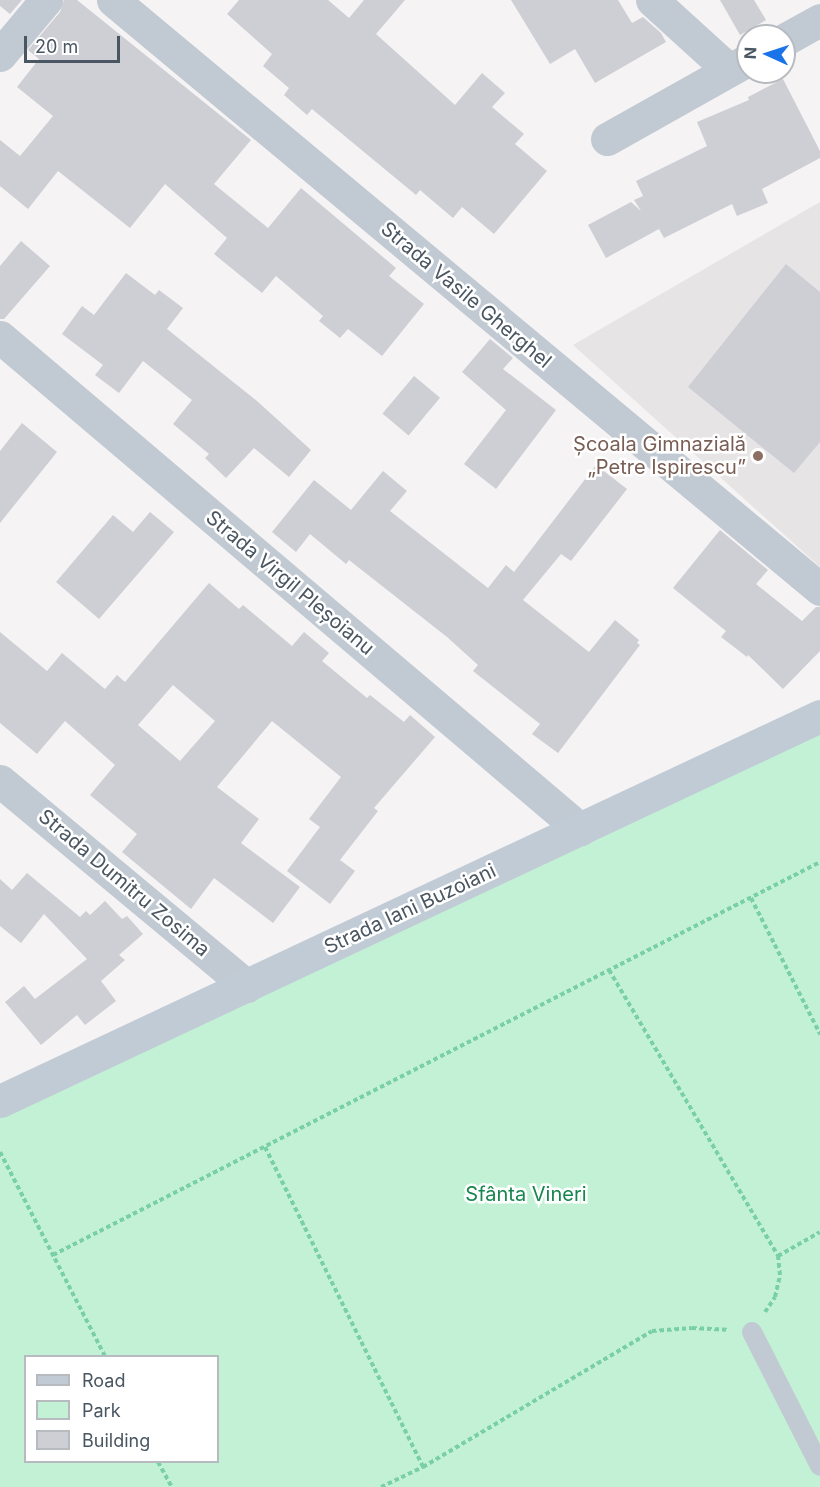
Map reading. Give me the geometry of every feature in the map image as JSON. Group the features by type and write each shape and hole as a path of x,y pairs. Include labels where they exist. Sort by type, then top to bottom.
{"street":[{"path":"0,54 46,0"},
{"name":"Strada Vasile Gherghel","path":"113,0 820,589"},
{"path":"652,0 736,63"},
{"path":"796,33 820,20"},
{"path":"607,139 736,66"},
{"name":"Strada Virgil Pleșoianu","path":"0,337 580,830"},
{"name":"Strada Iani Buzoiani","path":"0,1101 820,716"},
{"name":"Strada Dumitru Zosima","path":"0,781 247,986"}],"lane":[{"path":"752,1332 820,1466"}],"path":[{"path":"53,1255 820,862"},
{"path":"751,898 820,1034"},
{"path":"381,1487 423,1467 652,1331 692,1328 752,1332 774,1297 780,1275 778,1256 609,970"},
{"path":"265,1146 423,1467"},
{"path":"0,1152 104,1355"},
{"path":"778,1256 820,1232"},
{"path":"160,1463 172,1487"}],"shaded area":[{"name":"Școala Gimnazială „Petre Ispirescu”","path":"820,202 820,567 573,345"}],"green space":[{"name":"Sfânta Vineri","path":"820,733 820,1487 0,1487 0,1117"}],"building":[{"path":"0,0 22,0 10,14 0,6"},
{"path":"64,0 77,0 251,140 214,184 268,228 301,188 396,268 389,276 424,304 382,356 348,329 340,338 319,321 323,316 276,276 262,293 214,254 227,238 165,184 130,228 58,171 28,209 0,186 0,140 20,156 53,116 17,87 39,59 28,50 60,12"},
{"path":"239,0 328,0 349,18 364,0 405,0 376,34 455,105 482,73 505,93 492,107 524,134 515,144 547,171 494,234 462,207 453,218 420,190 416,195 312,109 307,115 284,95 289,88 263,66 272,54 227,14"},
{"path":"511,0 618,0 632,23 643,17 661,33 666,42 595,83 575,49 550,64"},
{"path":"720,0 754,0 766,20 759,24 736,24 736,28"},
{"path":"773,84 786,84 820,151 820,158 762,189 768,203 737,216 732,204 664,238 659,229 606,258 588,225 631,202 641,211 634,200 643,196 636,181 707,146 697,122 749,100 748,97"},
{"path":"21,241 50,266 4,319 0,319 0,266"},
{"name":"Școala Gimnazială „Petre Ispirescu”","path":"786,264 820,292 820,442 794,473 688,387"},
{"path":"126,273 155,295 159,290 183,308 167,329 257,401 311,450 289,477 254,448 226,478 205,458 209,454 173,424 192,400 143,361 119,393 95,375 103,365 62,334 82,306 94,315"},
{"path":"490,339 513,358 503,369 556,410 496,489 464,464 506,410 462,372"},
{"path":"414,376 440,398 409,435 383,414"},
{"path":"22,423 57,452 0,523 0,451"},
{"path":"596,465 627,489 571,561 561,554 523,600 589,652 615,620 639,640 637,643 640,645 558,753 532,734 540,724 473,671 478,665 447,637 349,560 346,564 310,534 296,552 272,532 314,480 351,510 383,471 407,491 390,511 488,588 506,565 514,572"},
{"path":"150,512 174,532 99,619 56,582 113,515 133,532"},
{"path":"720,530 768,570 756,584 802,621 816,607 820,607 820,651 783,689 748,655 747,657 721,637 726,631 673,588"},
{"path":"209,583 239,609 243,605 292,646 304,632 329,653 322,661 367,698 370,695 404,722 410,715 435,737 374,808 378,811 340,860 355,871 330,904 287,871 320,827 309,819 341,777 272,721 217,787 259,819 241,843 300,887 273,923 214,878 191,909 122,852 137,834 90,795 115,765 65,721 37,754 0,723 0,632 47,671 62,653 105,689 117,675 125,682","holes":["173,685 215,721 180,761 138,725"]},
{"path":"27,873 80,917 86,911 90,915 105,901 122,919 127,916 143,934 119,955 125,960 101,981 116,1001 85,1025 77,1015 41,1045 5,1002 24,986 35,999 87,959 44,914 21,943 0,926 0,879 12,890"}],"place":[{"name":"Școala Gimnazială „Petre Ispirescu”","path":"758,456"}]}
